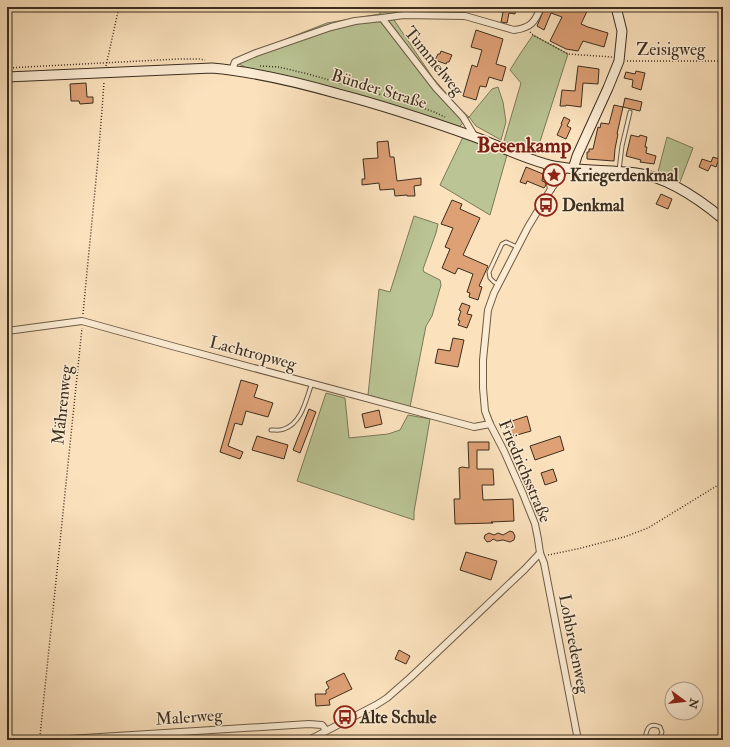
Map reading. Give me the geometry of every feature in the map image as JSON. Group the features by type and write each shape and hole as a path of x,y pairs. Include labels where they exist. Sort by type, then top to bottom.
{"main road":[{"path":"570,168 608,88 619,59 622,31 616,7"},
{"name":"Bünder Straße","path":"7,77 212,68 279,78 412,116 475,137 531,160 546,164 570,168 637,173 658,178 683,190 706,205 723,219"}],"street":[{"path":"382,18 404,15 465,16 514,30 530,26 537,17 541,7"},
{"name":"Tummelweg","path":"232,70 235,62 256,53 331,27 355,21 382,18 436,88 463,117 475,137"},
{"path":"546,164 551,189"},
{"name":"Friedrichsstraße","path":"540,555 538,539 532,518 504,451 485,411 483,360 488,310 498,284 517,247 551,189 570,168"},
{"name":"Lachtropweg","path":"7,331 82,321 474,428 490,424"},
{"path":"309,740 387,698 540,555"},
{"name":"Lohbredenweg","path":"540,555 544,563 578,740"},
{"name":"Malerweg","path":"52,740 309,724 322,725 326,730"}],"lane":[{"path":"618,172 630,112"},
{"path":"498,284 490,278 489,272 502,244 506,242 517,247"},
{"path":"271,430 283,430 291,426 299,417 312,383"},
{"path":"645,740 648,728 655,725 660,727 662,732 657,740"},
{"path":"161,740 163,733"}],"path":[{"name":"Mährenweg","path":"41,740 40,736 93,213 102,114 104,72 119,7"},
{"path":"695,7 723,8"},
{"name":"Zeisigweg","path":"526,28 533,35 568,54 619,59 723,61"},
{"path":"540,555 577,549 624,537 648,528 723,482"}],"green space":[{"path":"380,7 412,7 414,13 398,12 390,14 433,78 469,117 459,127 376,100 291,77 247,68 237,63 278,47 276,43 327,23 380,14"},
{"path":"533,35 568,54 536,154 504,141 521,83 510,70"},
{"path":"498,87 503,102 506,122 501,140 476,126 469,117 492,89"},
{"path":"463,137 507,155 490,215 440,185"},
{"path":"667,137 693,148 680,182 658,172"},
{"path":"414,216 438,224 423,269 424,272 440,280 441,285 432,316 426,326 410,407 368,395 379,289 390,292"},
{"path":"326,393 345,398 349,438 388,434 400,430 408,415 430,419 414,512 414,520 297,481"}],"building":[{"path":"489,7 516,7 515,14 509,13 507,23 501,22 503,12 489,10"},
{"path":"545,7 589,7 581,24 608,33 604,47 583,41 578,51 566,49 550,41 562,17 551,13 544,30 537,26"},
{"path":"476,30 503,39 496,64 506,67 502,81 489,77 486,87 480,86 476,100 463,96 472,65 477,67 482,50 471,47"},
{"path":"441,51 452,55 449,62 446,64 435,60"},
{"path":"578,66 599,69 598,84 583,83 581,107 566,105 560,106 562,90 575,91"},
{"path":"636,71 645,73 641,90 632,87 633,80 624,78 626,72 635,74"},
{"path":"86,83 87,97 93,97 93,103 80,104 79,101 71,101 70,84"},
{"path":"625,98 642,102 640,111 623,107"},
{"path":"614,105 623,107 617,134 614,161 587,159 587,152 589,152 589,149 593,149 598,127 600,128 601,123 609,124"},
{"path":"564,117 570,120 567,126 571,128 566,139 557,135"},
{"path":"631,135 647,137 645,147 647,147 646,153 656,156 654,164 640,162 641,160 626,156"},
{"path":"388,141 390,157 394,157 397,181 421,178 421,185 414,186 415,196 395,196 394,189 380,190 379,183 362,185 362,179 365,179 363,159 378,158 377,142"},
{"path":"713,157 719,159 716,167 711,165 708,171 699,167 702,159 711,162"},
{"path":"526,167 543,174 542,181 545,182 546,185 544,188 527,181 526,184 520,182"},
{"path":"661,194 672,199 668,209 656,204"},
{"path":"452,200 462,204 460,209 480,218 463,255 488,266 479,286 482,287 478,300 469,297 470,293 467,292 473,274 458,268 455,274 442,268 450,249 445,247 453,228 441,224"},
{"path":"462,303 470,306 467,314 472,315 467,328 458,325 461,311 459,310"},
{"path":"453,338 464,340 458,367 435,363 438,349 450,351"},
{"path":"241,380 258,385 254,397 273,403 268,417 246,411 242,425 235,423 228,446 243,452 240,459 220,452"},
{"path":"309,409 316,412 300,453 293,450"},
{"path":"379,410 382,424 365,428 362,414"},
{"path":"527,416 531,431 510,437 506,423"},
{"path":"257,436 288,445 284,459 252,450"},
{"path":"560,436 564,450 535,460 530,446"},
{"path":"468,442 489,442 489,450 477,450 477,469 493,469 494,485 482,485 483,500 513,499 514,521 455,524 454,499 460,499 459,468 469,468"},
{"path":"553,469 557,481 545,485 541,473"},
{"path":"510,531 513,532 515,536 514,540 510,542 503,540 497,541 493,539 487,542 484,538 485,535 489,533 494,535 498,533 503,535"},
{"path":"466,552 497,561 491,580 460,570"},
{"path":"399,650 410,656 406,664 395,659"},
{"path":"344,673 352,689 329,700 330,705 316,706 315,694 326,694 326,690 329,688 326,682"}],"place":[{"name":"Kriegerdenkmal","path":"554,175"},
{"name":"Denkmal","path":"546,205"},
{"name":"Alte Schule","path":"345,717"}],"district":[{"name":"Besenkamp","path":"524,145"}]}
